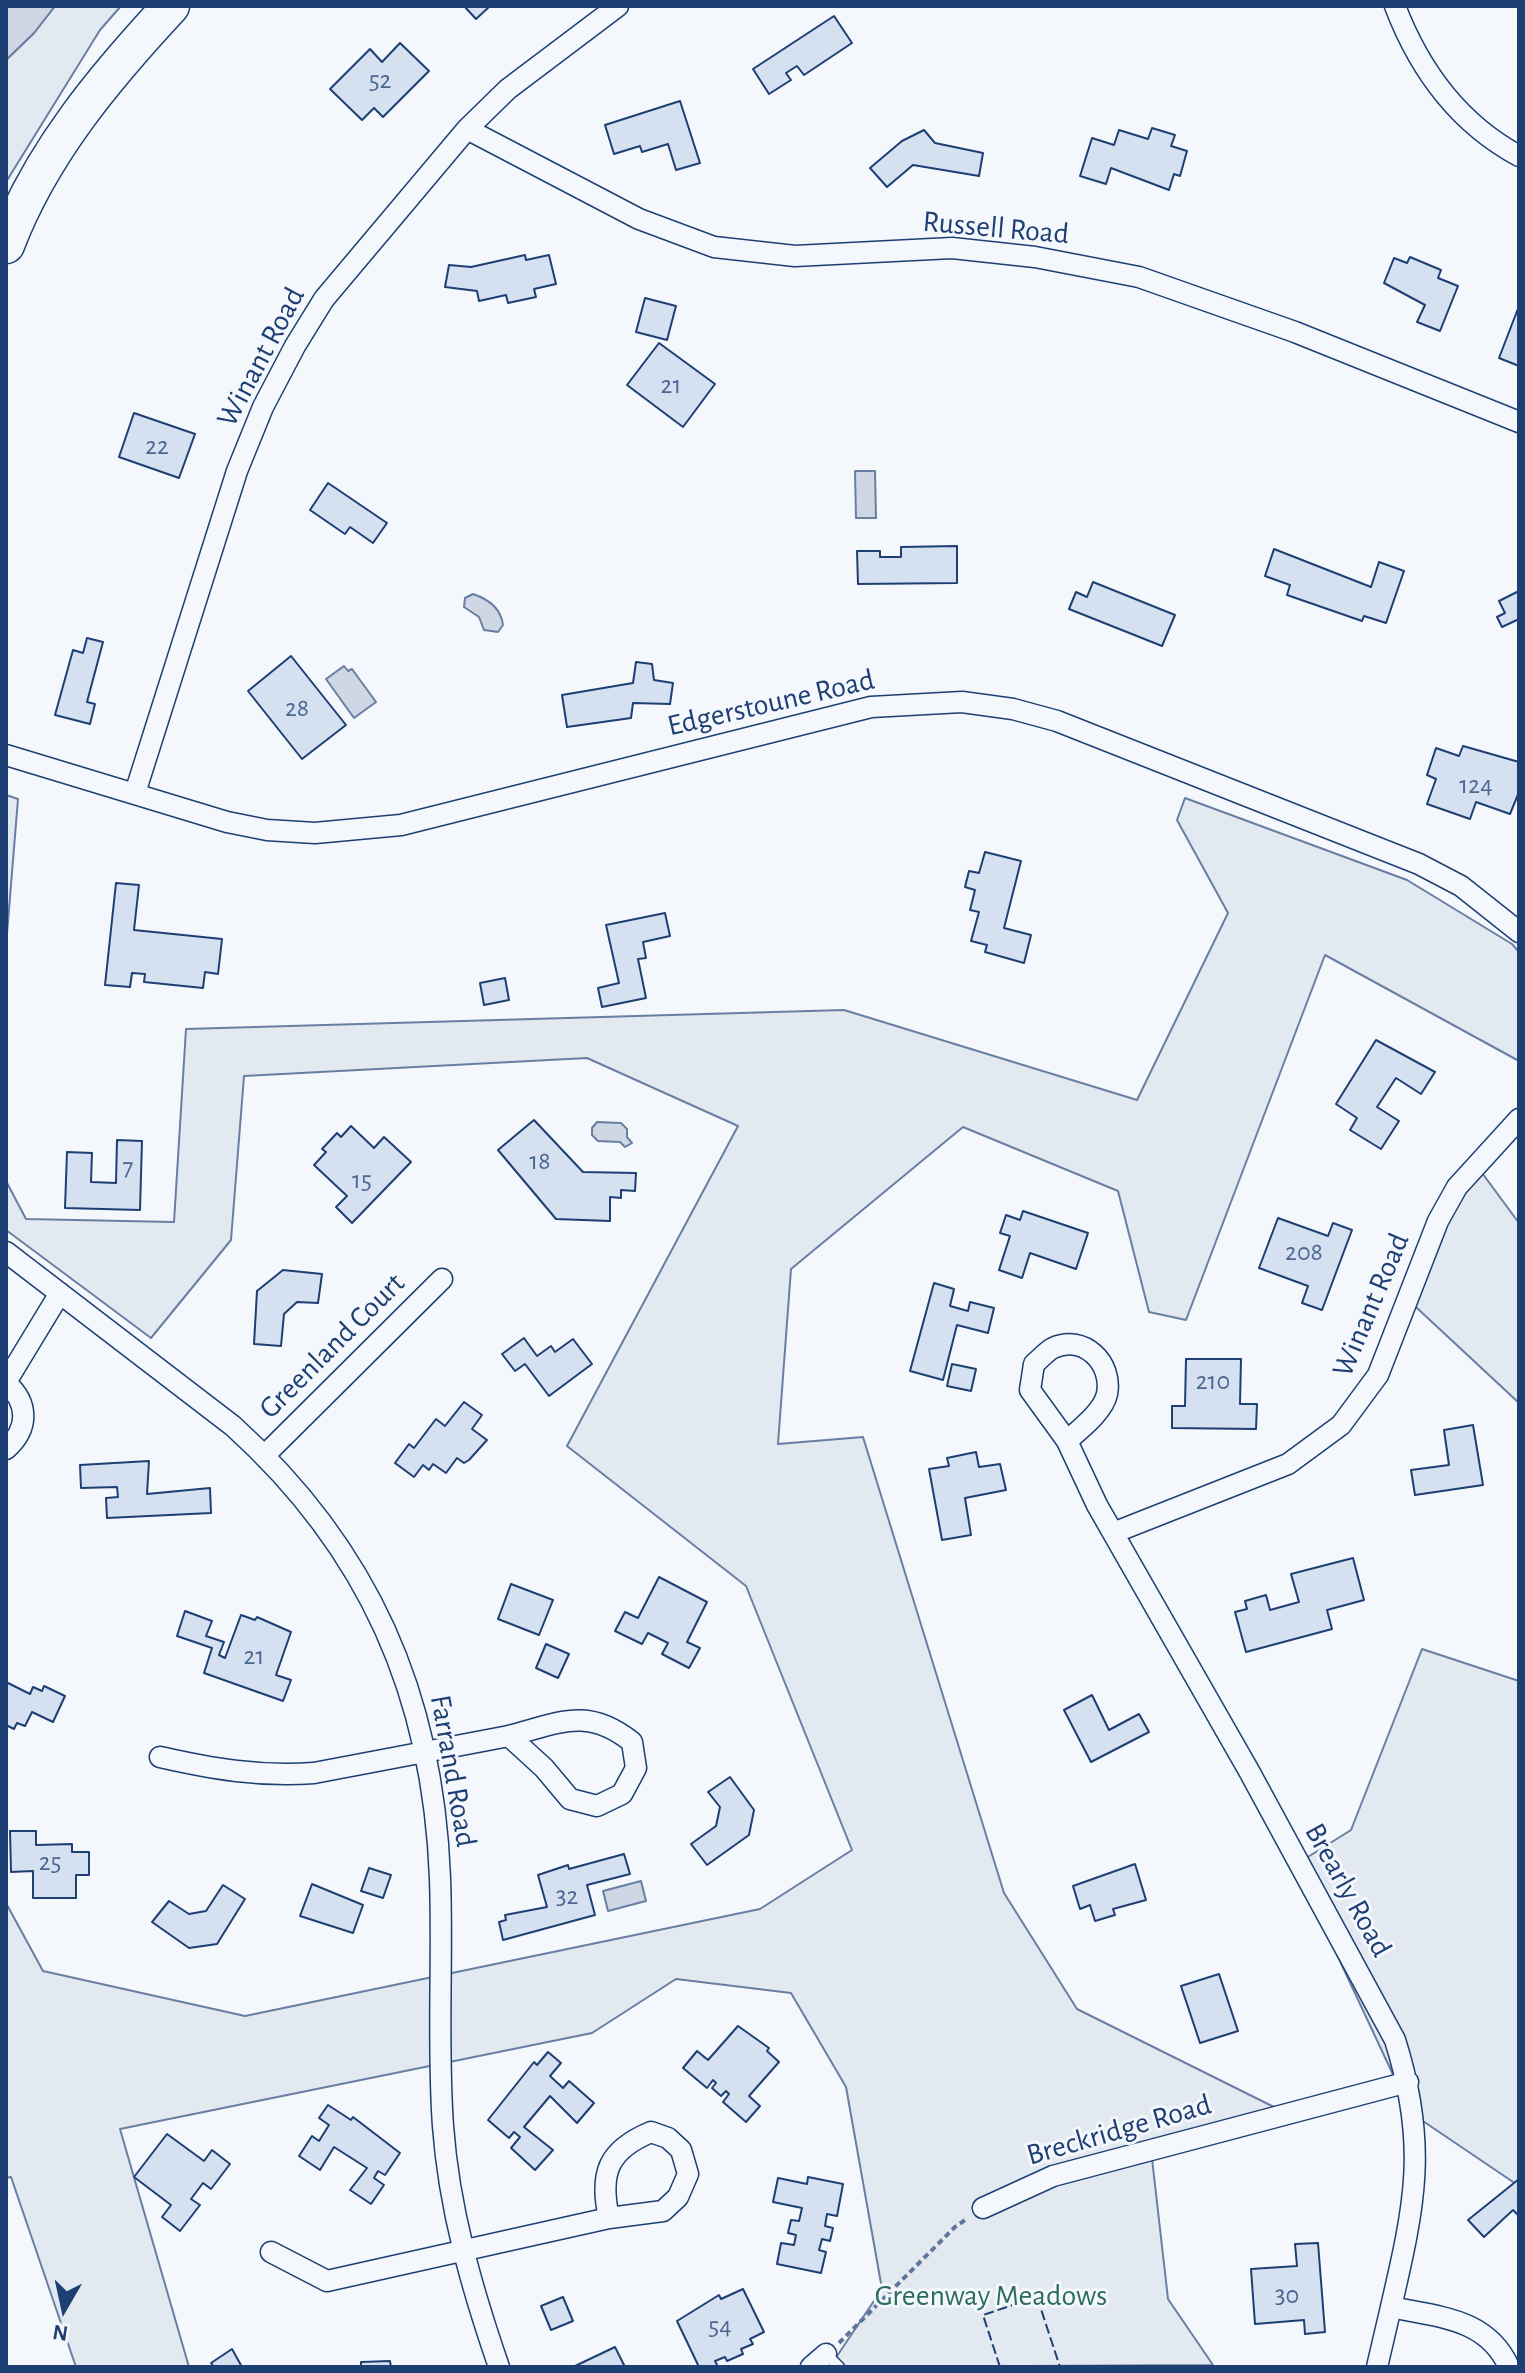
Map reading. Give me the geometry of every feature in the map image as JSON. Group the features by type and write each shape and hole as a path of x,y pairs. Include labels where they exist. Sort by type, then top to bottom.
{"highway":[{"path":"6,245 39,174 66,131 133,47 171,6"}],"street":[{"name":"Winant Road","path":"135,793 237,471 263,407 324,299 467,129 508,89 618,6"},
{"path":"1395,6 1410,45 1442,91 1480,132 1519,156"},
{"name":"Russell Road","path":"467,129 639,219 714,247 795,256 952,248 1035,257 1139,277 1295,332 1519,422"},
{"name":"Edgerstoune Road","path":"6,755 47,770 227,822 267,830 356,832 401,825 871,707 962,702 1013,709 1057,721 1419,864 1461,886 1519,932"},
{"name":"Winant Road","path":"1113,1533 1288,1464 1341,1425 1378,1375 1438,1221 1457,1187 1519,1119"},
{"name":"Farrand Road","path":"6,1252 233,1426 303,1495 360,1576 405,1675 425,1749 436,1814 440,1880 439,2066 443,2130 464,2251 499,2367"},
{"name":"Greenland Court","path":"265,1455 442,1279"},
{"path":"6,1449 16,1440 24,1416 22,1403 6,1382 60,1293"},
{"path":"1077,1345 1095,1351 1107,1372 1107,1396 1091,1418 1067,1441 1030,1390 1034,1364 1054,1347 1077,1345"},
{"name":"Brearly Road","path":"1067,1441 1113,1533 1388,2026 1408,2082 1416,2129 1417,2175 1412,2214 1377,2367"},
{"path":"160,1757 248,1775 314,1773 425,1749 509,1736 581,1717 610,1725 632,1742 636,1768 622,1794 597,1806 570,1799 544,1768 509,1736"},
{"name":"Breckridge Road","path":"983,2208 1053,2176 1408,2082"},
{"path":"271,2252 327,2281 609,2218 663,2211 678,2197 688,2174 681,2150 668,2138 651,2132 629,2141 615,2155 607,2167 605,2200 609,2218"},
{"path":"1391,2307 1479,2330 1502,2351 1509,2367"}],"path":[{"path":"825,2363 955,2227 983,2208"}],"green space":[{"path":"55,6 121,6 100,30 6,182 6,60 34,33"},
{"path":"6,795 18,799 6,946"},
{"name":"Greenway Meadows","path":"1185,798 1407,880 1512,944 1519,952 1519,1061 1325,955 1186,1320 1149,1312 1118,1191 963,1127 791,1269 778,1444 863,1437 1004,1893 1077,2009 1280,2110 1150,2141 1168,2299 1213,2365 841,2367 835,2359 882,2289 846,2087 791,1993 676,1979 592,2033 120,2129 189,2367 76,2367 11,2177 6,2178 6,1903 43,1971 245,2016 760,1909 852,1850 746,1586 567,1446 738,1126 587,1058 244,1076 231,1240 151,1338 6,1230 6,1181 26,1219 174,1222 186,1029 844,1010 1137,1100 1228,913 1177,820"},
{"path":"1471,1158 1519,1223 1519,1403 1403,1295"},
{"path":"1422,1649 1519,1681 1519,2186 1411,2113 1295,1865 1351,1830"}],"shaded area":[{"path":"6,6 55,6 34,33 6,60"},
{"path":"855,471 875,471 876,518 856,518"},
{"path":"473,594 497,609 503,625 498,632 484,630 479,617 464,607 465,598"},
{"path":"344,666 348,671 352,669 376,702 354,718 326,679"},
{"path":"597,1122 621,1123 632,1143 625,1147 620,1142 598,1141 592,1135 592,1128"},
{"path":"641,1881 646,1901 608,1911 603,1891"}],"building":[{"path":"464,6 490,6 476,19"},
{"path":"834,16 852,43 804,75 797,66 786,73 791,80 769,94 753,69"},
{"path":"400,43 429,71 383,117 374,108 362,120 330,89 370,49 382,62"},
{"path":"680,101 700,163 676,170 668,144 642,152 640,146 614,154 605,125"},
{"path":"1152,128 1175,135 1171,146 1187,151 1180,176 1174,174 1169,190 1111,168 1106,184 1080,176 1092,138 1114,145 1119,130 1148,139"},
{"path":"924,130 935,143 983,153 979,176 913,165 887,187 870,168 902,141"},
{"path":"525,255 526,260 549,255 556,284 534,289 536,297 508,303 506,295 479,301 477,291 445,287 449,265 471,267"},
{"path":"1410,257 1441,270 1438,278 1458,286 1440,331 1417,322 1425,305 1384,283 1394,258 1407,263"},
{"path":"645,298 676,306 667,340 636,332"},
{"path":"1519,306 1519,366 1499,358"},
{"path":"659,343 715,384 683,427 627,385"},
{"path":"134,413 195,434 179,478 119,457"},
{"path":"328,483 387,523 373,543 350,527 345,534 310,510"},
{"path":"957,546 957,583 858,584 857,551 880,551 880,557 901,557 901,547"},
{"path":"1274,549 1371,587 1379,562 1404,571 1386,623 1364,616 1362,621 1287,595 1290,585 1265,576"},
{"path":"1093,582 1175,615 1162,646 1069,609 1076,592 1087,597"},
{"path":"1519,591 1519,619 1502,627 1497,617 1505,613 1499,601"},
{"path":"87,638 103,642 87,702 95,704 90,724 55,715 73,650 83,653"},
{"path":"291,656 346,725 302,759 248,691"},
{"path":"636,662 652,664 654,680 673,683 670,704 633,703 631,718 567,727 562,695 633,683"},
{"path":"1463,746 1519,762 1519,792 1510,814 1476,802 1470,819 1427,804 1436,779 1427,775 1436,748 1459,756"},
{"path":"985,852 1021,861 1004,928 1031,935 1024,963 985,952 987,945 971,941 979,912 970,910 975,890 965,887 969,871 979,873"},
{"path":"116,883 139,885 134,930 222,939 218,974 205,972 203,988 144,982 145,974 132,973 130,987 105,985"},
{"path":"665,913 670,936 643,942 646,958 638,959 646,998 602,1007 598,988 619,983 606,925"},
{"path":"505,978 509,1000 484,1005 480,983"},
{"path":"1376,1040 1435,1072 1421,1094 1396,1078 1377,1107 1399,1121 1381,1149 1350,1130 1357,1118 1336,1104"},
{"path":"534,1120 583,1172 636,1173 635,1191 621,1190 621,1198 610,1197 610,1221 556,1219 498,1150"},
{"path":"351,1126 374,1148 384,1137 411,1162 352,1223 336,1207 347,1196 314,1165 326,1152 322,1149 337,1133 341,1137"},
{"path":"117,1140 142,1141 140,1210 65,1208 67,1152 92,1153 91,1182 116,1183"},
{"path":"1023,1211 1088,1233 1076,1269 1030,1253 1022,1278 999,1270 1010,1236 1000,1233 1006,1215 1020,1220"},
{"path":"1278,1218 1328,1236 1333,1223 1352,1230 1322,1310 1302,1303 1308,1286 1259,1268"},
{"path":"283,1270 322,1274 318,1303 297,1302 284,1314 281,1346 254,1344 257,1291"},
{"path":"934,1283 954,1289 950,1306 968,1311 970,1302 994,1308 988,1333 957,1325 943,1380 910,1371"},
{"path":"524,1338 537,1356 551,1346 555,1352 573,1339 592,1364 549,1396 525,1364 515,1371 502,1354"},
{"path":"1186,1359 1241,1359 1240,1404 1257,1404 1256,1429 1172,1428 1172,1406 1185,1406"},
{"path":"952,1364 976,1369 971,1391 947,1386"},
{"path":"464,1402 482,1415 472,1429 487,1440 469,1460 464,1463 457,1458 446,1473 433,1464 429,1470 423,1465 414,1477 395,1463 409,1444 414,1448 436,1419 445,1426"},
{"path":"1473,1425 1483,1485 1415,1495 1411,1470 1449,1465 1444,1430"},
{"path":"976,1452 979,1467 1000,1464 1006,1490 965,1498 971,1535 942,1540 929,1469 949,1466 947,1458"},
{"path":"149,1461 147,1494 210,1488 211,1513 107,1518 106,1498 118,1497 117,1487 81,1488 80,1465"},
{"path":"1353,1558 1364,1600 1327,1610 1332,1629 1246,1652 1235,1612 1247,1609 1245,1601 1266,1595 1270,1610 1299,1602 1291,1574"},
{"path":"659,1577 707,1602 687,1642 700,1648 689,1668 662,1654 668,1643 648,1633 642,1644 615,1631 625,1612 638,1618"},
{"path":"511,1584 553,1600 539,1635 498,1619"},
{"path":"185,1611 212,1621 206,1636 224,1642 219,1655 225,1658 241,1615 255,1620 257,1617 291,1632 276,1675 291,1680 283,1701 204,1673 212,1648 177,1636"},
{"path":"546,1644 569,1654 558,1678 536,1668"},
{"path":"6,1682 30,1694 33,1687 42,1691 44,1686 65,1696 53,1722 32,1712 25,1726 17,1723 14,1729 6,1725"},
{"path":"1092,1695 1109,1730 1139,1714 1149,1732 1091,1762 1064,1710"},
{"path":"730,1777 754,1810 749,1835 707,1865 691,1844 716,1826 720,1807 708,1792"},
{"path":"10,1831 36,1831 36,1845 72,1844 72,1852 89,1852 89,1875 76,1875 76,1898 33,1898 33,1871 11,1872"},
{"path":"624,1854 630,1874 587,1885 595,1915 503,1940 499,1922 506,1920 505,1915 547,1907 538,1875 568,1865 569,1869"},
{"path":"1135,1864 1146,1900 1113,1909 1115,1915 1095,1921 1090,1905 1080,1909 1073,1886"},
{"path":"369,1868 391,1875 383,1898 361,1891"},
{"path":"312,1884 363,1905 353,1933 300,1916"},
{"path":"223,1885 245,1899 217,1944 189,1948 152,1922 169,1901 189,1914 206,1911"},
{"path":"1219,1974 1238,2031 1200,2043 1181,1986"},
{"path":"738,2026 769,2048 767,2051 779,2062 749,2096 760,2106 746,2122 723,2102 729,2094 726,2091 721,2096 712,2088 716,2083 713,2080 707,2088 683,2068 697,2051 708,2060"},
{"path":"548,2052 561,2063 550,2076 563,2088 569,2081 594,2103 577,2123 550,2096 524,2127 553,2150 535,2170 511,2148 520,2137 514,2132 509,2138 488,2120 534,2062 537,2065"},
{"path":"328,2105 351,2120 353,2117 400,2153 385,2175 378,2171 374,2178 384,2185 371,2204 350,2190 367,2168 334,2147 320,2170 299,2156 312,2136 319,2141 329,2125 319,2118"},
{"path":"167,2134 204,2161 212,2150 230,2164 211,2189 203,2183 191,2199 200,2205 180,2231 162,2217 171,2205 134,2177"},
{"path":"808,2177 843,2184 837,2216 827,2214 825,2226 833,2228 830,2241 822,2239 819,2250 826,2252 821,2273 777,2264 781,2243 794,2245 796,2235 788,2233 791,2220 799,2221 802,2208 773,2202 778,2178 807,2184"},
{"path":"1519,2179 1519,2216 1513,2210 1484,2237 1468,2220"},
{"path":"1318,2243 1325,2332 1305,2334 1304,2320 1255,2324 1251,2269 1297,2266 1295,2244"},
{"path":"743,2289 764,2332 750,2339 753,2344 741,2349 743,2354 727,2361 725,2357 715,2361 718,2367 699,2367 677,2321 719,2295 721,2299"},
{"path":"563,2297 573,2321 551,2330 541,2306"},
{"path":"615,2347 625,2367 573,2367"},
{"path":"232,2349 242,2367 214,2367 211,2363"},
{"path":"390,2361 391,2367 361,2367 361,2362"}],"fence":[{"path":"1000,2367 983,2315 1037,2297 1060,2367"}]}
